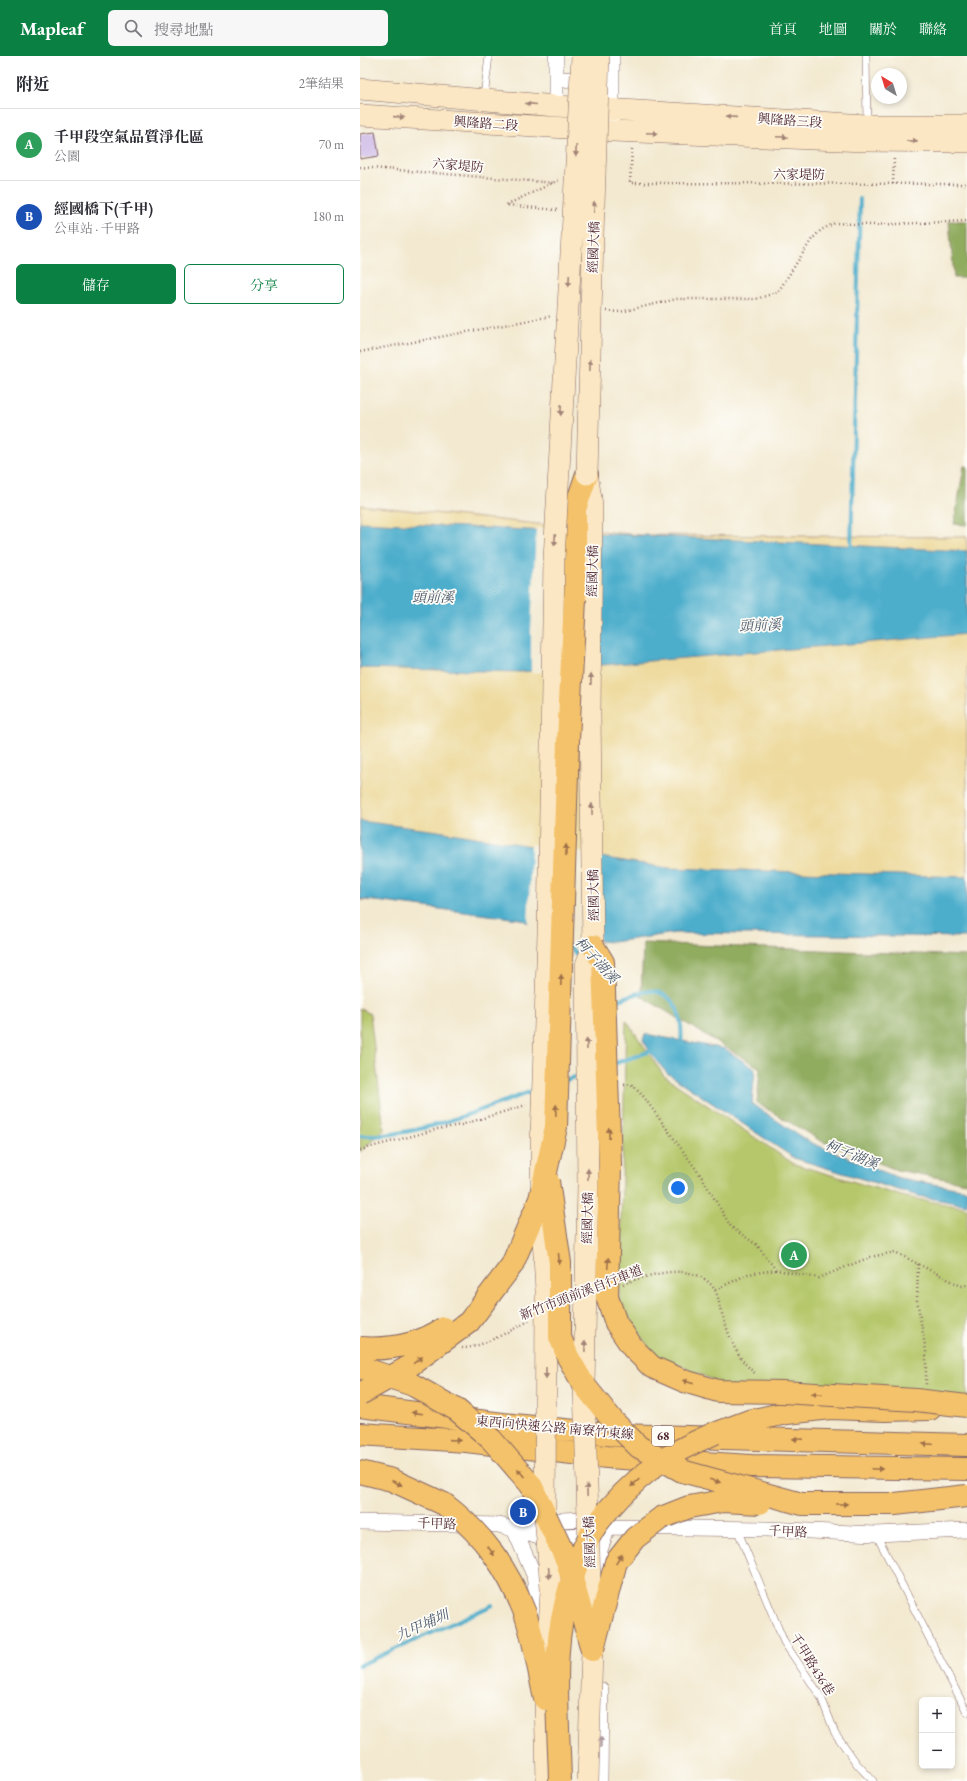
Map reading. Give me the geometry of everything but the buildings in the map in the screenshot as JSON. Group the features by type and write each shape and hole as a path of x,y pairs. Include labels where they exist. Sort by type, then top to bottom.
{"highway":[{"path":"360,1394 405,1369 469,1322 512,1265 540,1199 556,1127 568,741 575,599 575,509 587,474"},
{"path":"593,946 603,962 610,1165 607,1297 616,1323 632,1348 652,1366 684,1381 718,1390 782,1392 916,1400 967,1408"},
{"path":"360,1348 384,1349 410,1344 439,1331 464,1314 488,1283 506,1249 522,1213 541,1138"},
{"path":"541,1138 560,1263 560,1337 568,1358 584,1385 614,1422 639,1447 660,1460 682,1471 802,1504"},
{"path":"360,1368 412,1385 457,1410 491,1439 523,1475 531,1485 567,1561 592,1650"},
{"name":"東西向快速公路 南寮竹東線","path":"360,1406 503,1424 618,1435 967,1445"},
{"path":"560,1781 558,1651 565,1607 575,1568 596,1525 624,1492 652,1468 683,1448 715,1433 749,1422 787,1413 830,1408 884,1410 967,1408"},
{"name":"東西向快速公路 南寮竹東線","path":"360,1434 466,1441 607,1457 752,1466 967,1469"},
{"path":"360,1472 392,1480 444,1504 466,1521 489,1548 509,1577 525,1614 545,1699"},
{"path":"592,1650 616,1562 635,1538 661,1518 689,1506 722,1501 802,1504 895,1504 967,1496"}],"main road":[{"name":"經國大橋","path":"546,1781 545,1699 551,1588 545,1516 546,1291 542,1220 541,1138 548,925 554,559 582,56"},
{"name":"經國大橋","path":"588,1781 592,1650 584,1385 588,1184 586,965 593,946 590,714 592,505 587,474 599,56"},
{"name":"興隆路二段","path":"360,89 556,106 612,109"},
{"name":"興隆路三段","path":"612,109 967,142"},
{"name":"興隆路二段","path":"360,115 613,131"},
{"name":"興隆路三段","path":"613,131 867,133 967,125"}],"street":[{"path":"556,56 556,106"},
{"path":"612,56 613,131"},
{"path":"556,80 613,77"},
{"name":"千甲路","path":"360,1522 499,1525 514,1529 538,1521 585,1519 608,1527 737,1529 876,1534 967,1530"},
{"path":"600,1781 600,1550 608,1527"},
{"path":"514,1529 534,1574 554,1750 554,1781"},
{"path":"538,1604 554,1593 583,1588 599,1598"},
{"path":"538,1604 554,1614 585,1612 599,1598"}],"lane":[{"path":"483,100 490,56"},
{"path":"866,56 867,133"},
{"name":"千甲路436巷","path":"737,1529 784,1642 821,1697 835,1733 857,1764 873,1781"},
{"path":"876,1534 967,1712"}],"path":[{"name":"六家堤防","path":"632,145 630,183 967,184"},
{"path":"893,184 894,152"},
{"name":"六家堤防","path":"360,167 555,183"},
{"path":"599,311 620,312 678,299 756,299 778,292 812,240 821,230 835,223 871,225 967,221"},
{"path":"360,352 557,315"},
{"path":"617,1087 631,1084 643,1096 701,1176 731,1227 757,1245 776,1270"},
{"path":"360,1150 438,1128 461,1125 529,1104"},
{"path":"715,1290 748,1274 776,1270 819,1278 870,1257 895,1252 961,1286 967,1285"},
{"path":"918,1264 917,1300 926,1351 926,1387"},
{"name":"新竹市頭前溪自行車道","path":"620,1286 660,1273 681,1272 700,1276 715,1290 732,1344 745,1366 762,1378"},
{"name":"新竹市頭前溪自行車道","path":"460,1348 467,1348 482,1343 535,1319"}],"green space":[{"path":"949,221 967,221 967,278 954,278"},
{"path":"964,466 967,466 967,525 954,524"},
{"path":"643,943 967,956 967,1183 897,1170 821,1141 757,1103 760,1068 641,996"},
{"path":"360,1008 370,1014 384,1130 360,1152"},
{"path":"626,1020 664,1076 794,1164 905,1197 967,1208 967,1402 729,1387 653,1354 619,1301"}],"sand":[{"path":"360,505 639,535 967,537 967,929 621,917 360,900"}],"water":[{"name":"頭前溪","path":"360,522 967,551 967,634 520,672 360,668"},
{"path":"360,821 438,831 668,868 967,877 967,937 675,933 613,942 562,938 520,919 360,899"},
{"path":"645,1034 725,1049 755,1069 752,1104 809,1142 899,1178 967,1190 967,1205 918,1196 794,1158 667,1073 654,1058 643,1040"}],"pier":[{"path":"536,528 598,531 599,667 531,673 531,630"},
{"path":"531,844 599,855 599,943 562,940 528,925"}],"waterway":[{"path":"851,550 860,199"},
{"name":"柯子湖溪","path":"569,946 582,960"},
{"name":"柯子湖溪","path":"612,993 618,1000 647,991 661,993 668,998 678,1011 681,1028 681,1045"},
{"path":"613,1064 654,1050"},
{"path":"564,1081 580,1075"},
{"path":"360,1136 383,1135 428,1127 536,1090"},
{"name":"九甲埔圳","path":"360,1665 493,1605"}],"place":[{"name":"千甲段空氣品質淨化區","path":"794,1255"},
{"name":"經國橋下(千甲)","path":"523,1512"}]}
